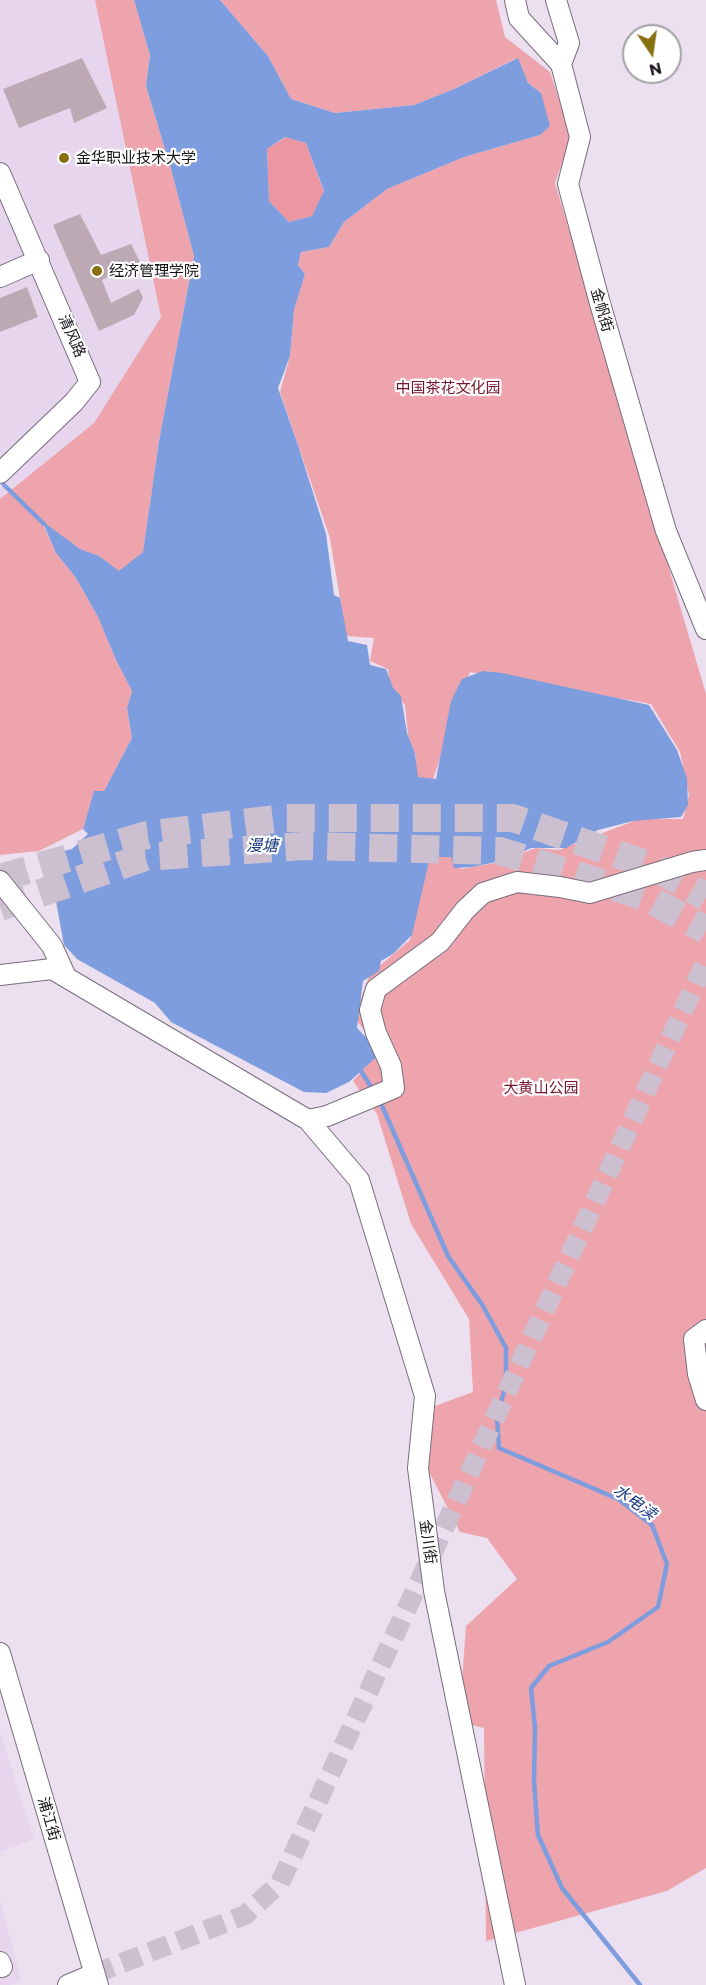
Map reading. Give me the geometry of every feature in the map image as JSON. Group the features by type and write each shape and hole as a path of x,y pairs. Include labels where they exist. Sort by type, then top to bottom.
{"street":[{"name":"金帆街","path":"514,0 519,18 561,64 580,137 568,184 666,531 706,629"},
{"path":"556,0 569,43 561,64"},
{"name":"清风路","path":"0,173 90,382 74,402 0,473"},
{"path":"0,277 39,261"},
{"path":"308,1120 327,1116 394,1088 391,1066 376,1033 370,1010 376,989 440,942 465,910 483,892 518,882 590,893 692,862 706,860"},
{"path":"0,881 52,946 66,977"},
{"name":"金川街","path":"0,975 52,969 308,1120 359,1180 425,1396 418,1468 434,1591 515,1985"},
{"path":"706,1330 694,1339 698,1374 706,1400"},
{"name":"浦江街","path":"0,1653 96,1979"},
{"path":"68,1985 96,1979"}],"shaded area":[{"name":"金华职业技术大学","path":"0,0 95,0 161,317 94,423 0,499"},
{"path":"286,137 306,143 324,192 312,216 289,222 269,201 267,149"},
{"path":"0,1732 34,1839 0,1852"},
{"path":"0,1900 21,1980 10,1985 0,1985"}],"green space":[{"path":"95,0 134,0 150,55 146,86 194,256 159,441 143,552 119,572 99,556 80,549 42,523 56,553 76,578 98,617 132,691 127,708 132,738 104,791 94,792 83,829 39,851 0,855 0,499 94,423 161,317"},
{"name":"大黄山公园","path":"220,0 496,0 505,37 550,72 571,137 555,183 706,694 706,1868 667,1891 486,1941 484,1728 459,1722 466,1626 517,1579 487,1538 460,1532 426,1466 435,1406 473,1392 469,1319 411,1224 377,1114 353,1081 380,1051 354,1017 370,974 410,940 429,857 452,855 461,869 495,863 536,848 559,850 639,819 683,819 689,795 680,752 651,704 470,672 432,782 416,781 416,756 408,735 405,705 390,687 388,669 370,661 374,638 346,636 330,538 280,392 290,356 294,310 305,274 298,265 301,252 329,247 344,222 387,189 464,157 540,135 541,93 528,83 517,58 454,89 414,105 335,113 291,99 268,56"}],"water":[{"name":"漫塘","path":"134,0 220,0 268,56 291,99 335,113 414,105 454,89 518,58 528,83 541,93 550,126 540,135 464,157 387,189 344,222 329,247 301,252 298,265 305,274 294,310 290,356 278,388 326,534 334,595 340,598 348,641 367,645 370,665 386,669 393,688 401,696 407,733 415,753 418,777 436,779 451,701 462,679 483,671 502,673 649,705 677,750 687,778 688,805 681,817 633,821 598,830 566,848 531,848 506,860 472,867 454,868 451,857 430,857 412,935 393,954 381,961 379,971 363,981 357,1028 381,1053 349,1082 326,1093 304,1092 171,1022 155,1003 77,959 64,945 55,896 64,851 72,849 88,834 83,829 94,791 104,791 132,738 127,708 132,691 98,617 76,578 56,553 42,521 80,549 99,556 119,571 143,552 159,441 194,256 146,86 150,55","holes":["285,137 306,143 324,191 312,216 289,222 269,201 267,149"]}],"building":[{"path":"82,58 107,108 74,123 70,108 19,128 3,89"},
{"name":"经济管理学院","path":"80,214 101,255 131,244 140,262 102,280 111,303 139,289 143,298 134,315 99,331 53,225"},
{"path":"27,287 38,317 0,332 0,298"}],"waterway":[{"path":"4,485 44,524"},
{"name":"水电渎","path":"358,1066 374,1092"},
{"name":"水电渎","path":"379,1099 448,1256 483,1306 506,1348 506,1384 497,1417 499,1448 618,1499 652,1525 667,1564 658,1607 608,1642 549,1666 531,1688 535,1728 534,1782 538,1835 562,1888 640,1985"}],"tunnel":[{"path":"0,878 147,835 283,818 513,818 654,867 706,897"},
{"path":"0,907 145,857 304,846 500,851 646,897 706,930"},
{"path":"94,1974 245,1915 280,1883 706,961"}],"place":[{"name":"金华职业技术大学","path":"64,158"},
{"name":"经济管理学院","path":"97,271"}],"park label":[{"name":"中国茶花文化园","path":"448,388"}]}
